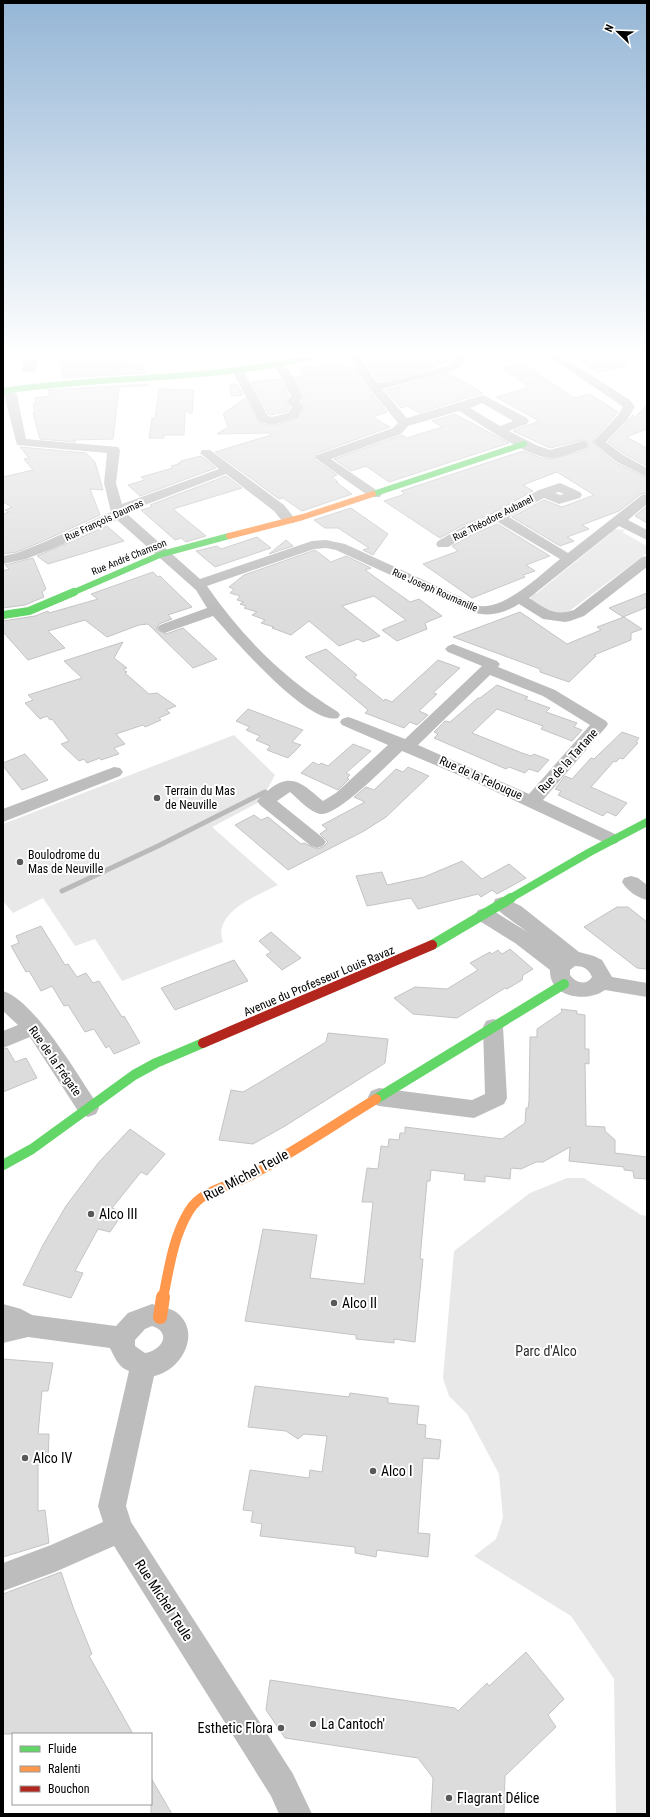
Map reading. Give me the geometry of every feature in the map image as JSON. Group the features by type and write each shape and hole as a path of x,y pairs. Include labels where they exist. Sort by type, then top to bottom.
{"street":[{"path":"20,441 114,450 110,483 118,513 162,554 201,587 216,610 254,653 282,680 303,697 332,715"},
{"path":"369,441 321,458 375,494"},
{"path":"519,441 544,453 551,454 583,445"},
{"path":"600,441 599,442 619,458 647,473"},
{"name":"Rue André Chamson","path":"3,615 29,611 162,554 289,520 375,494 524,444"},
{"path":"206,452 279,508 289,520"},
{"name":"Rue François Daumas","path":"3,560 21,556 47,546 109,519 127,507 191,482 228,470"},
{"name":"Rue Théodore Aubanel","path":"443,544 469,529 499,517 544,492"},
{"name":"Rue Joseph Roumanille","path":"198,584 312,545 326,544 340,547 476,609 484,611 503,608 519,598 647,498"},
{"path":"499,517 569,559"},
{"path":"618,520 647,536"},
{"path":"519,598 548,616 565,618 579,613 647,560"},
{"path":"165,628 216,610"},
{"name":"Rue de la Tartane","path":"453,649 492,664 488,669 549,693 600,724 532,801"},
{"path":"295,825 342,797 404,745 488,669"},
{"name":"Rue de la Felouque","path":"348,722 532,801 611,839"},
{"path":"3,816 114,772"},
{"path":"317,842 266,801 285,786 295,788 322,809"},
{"name":"Avenue du Professeur Louis Ravaz","path":"3,1165 32,1149 134,1075 156,1063 422,950 485,915 611,839 647,822"},
{"path":"631,882 647,894"},
{"path":"502,904 514,911 566,970 570,987 584,990 594,988 602,977 598,967 587,961 566,970"},
{"path":"485,915 522,938 566,970"},
{"name":"Rue Michel Teule","path":"160,1316 177,1233 197,1201 223,1186 250,1176 493,1027 566,970"},
{"path":"600,981 624,987 647,990"},
{"name":"Rue de la Frégate","path":"3,999 34,1028 88,1108"},
{"path":"379,1097 474,1110 496,1098 493,1027"},
{"path":"3,1040 34,1028"},
{"path":"3,1315 12,1317 28,1326"},
{"path":"152,1315 160,1316 172,1325 176,1332 174,1348 164,1360 143,1366 132,1360 126,1354 123,1346 123,1338 126,1331 137,1320 152,1315"},
{"path":"3,1332 28,1326 123,1338"},
{"name":"Rue Michel Teule","path":"143,1366 112,1506 118,1529 278,1779 296,1814"},
{"path":"3,1577 55,1558 118,1529"}],"green space":[{"path":"616,529 626,530 622,532 647,546 647,553 568,612 558,614 548,612 531,600 531,593 537,593 611,533 608,531"},
{"path":"234,735 275,775 261,801 212,827 278,885 254,897 231,913 225,920 221,929 223,942 122,981 95,939 75,946 43,898 13,913 3,901 3,824"},
{"name":"Parc d'Alco","path":"567,1178 584,1178 641,1215 647,1216 647,1814 616,1814 614,1679 571,1616 474,1556 496,1539 503,1518 499,1474 467,1414 449,1396 443,1378 454,1251 530,1193"}],"building":[{"path":"252,441 352,441 316,454 314,459 337,475 332,477 338,482 336,482 352,494 302,511 283,498 279,499 215,452"},
{"path":"386,441 505,441 509,443 389,482 366,466 351,471 334,459"},
{"path":"534,441 580,441 550,448"},
{"path":"587,441 593,441 592,442 614,462 647,478 647,493 641,494 619,511 582,525 589,529 567,537 574,541 560,546 512,517 544,500 562,507 594,495 557,472 523,485 533,491 493,513 463,525 440,538 384,501 405,494 401,491 523,451 541,458 552,459 588,449 590,444"},
{"path":"633,441 647,448 647,466 624,454 608,442"},
{"path":"20,447 86,453 95,462 103,490 90,489 100,515 17,552 3,554 3,514 9,512 5,510 12,507 3,502 3,477 33,470 24,459 29,458"},
{"path":"201,456 216,468 140,496 128,485 145,480 141,477 173,468 171,466 179,464 178,463 182,462 181,461"},
{"path":"226,476 242,488 173,509 206,536 186,542 181,538 175,540 141,510 152,507 150,505"},
{"path":"647,506 647,523 635,516"},
{"path":"351,508 388,534 373,555 363,550 369,548 338,528 325,528 314,520"},
{"path":"498,524 550,556 526,565 535,571 523,575 525,577 472,598 423,564 458,551 452,546 475,533"},
{"path":"107,526 124,541 48,564 37,556"},
{"path":"257,537 271,548 215,567 196,551 217,546 221,549"},
{"path":"286,540 293,546 269,554"},
{"path":"315,550 331,562 346,556 371,568 365,570 410,602 419,599 442,616 425,623 427,629 397,641 382,630 406,620 374,596 342,606 380,636 363,642 358,639 339,646 309,621 291,635 261,623 265,620 252,615 257,612 244,608 246,606 240,604 244,602 237,600 240,596 230,593 234,589 229,587 244,575"},
{"path":"33,558 46,589 42,592 44,597 25,605 3,608 3,571 9,569 5,565"},
{"path":"153,572 158,577 160,576 192,607 168,615 172,619 159,624 156,629 166,634 183,628 217,659 193,668 148,624 139,625 107,637 85,620 48,631 65,648 28,660 3,632 3,621 35,616 48,611 49,613 98,599 91,594"},
{"path":"647,593 647,607 623,617 609,608"},
{"path":"520,612 567,644 601,630 597,627 624,617 642,629 631,633 631,640 594,655 596,656 569,682 540,672 540,669 453,637"},
{"path":"123,642 114,658 127,668 123,669 127,672 125,673 149,694 157,693 176,706 166,710 170,713 159,718 161,720 145,727 143,725 116,734 125,744 114,748 119,754 101,760 100,758 87,763 84,759 79,761 61,744 69,741 52,719 50,720 47,716 40,719 25,703 33,700 28,695 82,678 64,661"},
{"path":"326,649 357,675 354,677 384,701 385,699 392,702 438,660 460,668 433,693 437,694 419,711 428,715 417,725 410,722 404,728 365,713 368,710 305,657"},
{"path":"497,685 528,697 525,699 550,708 546,712 577,723 574,727 582,730 572,741 541,729 543,726 497,709 472,733 522,753 531,756 534,754 549,760 538,772 529,769 525,773 509,767 506,769 434,738 438,734 434,732 445,721 450,722 478,698"},
{"path":"248,709 303,730 292,742 301,745 288,758 267,750 270,746 256,740 260,736 246,730 250,727 236,721"},
{"path":"622,732 639,738 636,742 638,743 623,759 620,758 616,762 614,761 591,787 627,803 616,816 607,812 603,816 558,795 561,791 555,789 565,776 572,779 591,758 594,759"},
{"path":"353,744 371,751 346,773 350,775 347,778 349,779 338,790 301,773 313,762 319,765 321,763 328,766"},
{"path":"25,754 48,780 22,790 3,766 3,763"},
{"path":"408,767 429,776 386,817 364,831 288,870 235,825 254,815 261,820 268,817 301,844 304,843 317,849 323,847 328,842 320,834 327,829 322,825 365,802 354,797 366,787 374,790 396,769 403,772"},
{"path":"462,861 482,879 509,864 526,878 497,894 492,890 481,897 478,894 418,909 411,898 367,906 356,876 382,872 387,885 424,877"},
{"path":"617,907 628,907 647,922 647,969 637,968 584,927"},
{"path":"41,926 65,965 68,964 77,977 86,973 93,983 99,981 122,1017 124,1016 140,1043 114,1054 109,1046 106,1048 94,1029 85,1032 68,1005 64,1006 52,986 41,991 29,971 26,972 11,946 19,943 16,936"},
{"path":"271,932 301,958 282,970 266,955 271,952 259,941"},
{"path":"510,949 533,969 523,975 522,980 507,989 505,988 457,1018 413,1014 394,998 415,987 447,989 478,970 470,963 490,952 492,954 498,950 502,954"},
{"path":"234,960 248,981 175,1010 161,988"},
{"path":"561,1009 577,1011 577,1014 585,1015 585,1049 589,1049 589,1064 585,1063 586,1126 605,1127 605,1131 615,1140 615,1153 647,1157 647,1179 634,1178 633,1171 624,1170 624,1167 569,1161 570,1147 543,1162 536,1162 521,1169 511,1168 510,1179 485,1176 485,1182 464,1180 465,1174 431,1170 430,1181 427,1181 420,1259 423,1259 415,1342 394,1339 394,1343 356,1339 356,1335 245,1321 263,1229 317,1235 310,1278 364,1284 373,1202 362,1202 367,1168 378,1169 381,1146 388,1147 389,1139 399,1140 400,1133 405,1133 405,1127 502,1139 525,1123 526,1108 528,1108 529,1101 530,1037 537,1037 537,1029 562,1012"},
{"path":"328,1033 388,1039 385,1063 285,1126 253,1144 219,1140 231,1090 243,1092 262,1081 326,1042"},
{"path":"7,1048 15,1062 26,1058 37,1078 3,1092 3,1049"},
{"name":"Alco III","path":"130,1129 165,1154 147,1175 141,1172 112,1208 123,1213 110,1232 98,1229 75,1271 83,1273 71,1298 23,1285 43,1245 66,1206 99,1162"},
{"name":"Alco IV","path":"3,1359 53,1363 48,1391 42,1391 38,1434 49,1434 48,1463 38,1465 38,1511 45,1510 49,1543 3,1557"},
{"name":"Alco I","path":"255,1386 349,1397 350,1393 388,1398 388,1403 419,1406 417,1424 426,1425 425,1438 441,1440 439,1459 423,1458 418,1533 430,1534 428,1557 377,1550 376,1557 355,1553 355,1547 260,1536 262,1524 251,1522 253,1511 243,1510 250,1470 309,1478 310,1470 322,1472 327,1436 304,1434 298,1439 286,1431 248,1427"},
{"path":"61,1572 92,1654 89,1656 132,1733 3,1734 3,1594"},
{"path":"526,1652 564,1699 548,1715 556,1727 505,1776 504,1814 431,1814 433,1778 418,1758 285,1738 266,1710 270,1680 455,1708 458,1711 487,1683 489,1686"},
{"path":"152,1780 172,1814 151,1814 152,1805"}],"waterway":[{"path":"62,891 158,846 265,792"}],"traffic: fast":[{"path":"373,494 524,444"},
{"path":"3,615 29,611 162,554 229,536"},
{"path":"432,945 590,852 647,822"},
{"path":"376,1099 564,984"},
{"path":"3,1165 32,1149 134,1075 156,1063 203,1043"}],"traffic: slow":[{"path":"229,536 303,517 373,494"},
{"path":"160,1317 168,1272 176,1239 189,1211 197,1201 215,1190 250,1176 376,1099"}],"traffic: jam":[{"path":"203,1043 432,945"}],"place":[{"name":"Terrain du Mas de Neuville","path":"157,798"},
{"name":"Boulodrome du Mas de Neuville","path":"20,862"},
{"name":"Alco III","path":"91,1214"},
{"name":"Alco II","path":"334,1303"},
{"name":"Alco IV","path":"25,1458"},
{"name":"Alco I","path":"373,1471"},
{"name":"La Cantoch'","path":"313,1724"},
{"name":"Esthetic Flora","path":"281,1728"},
{"name":"Flagrant Délice","path":"449,1798"}]}
